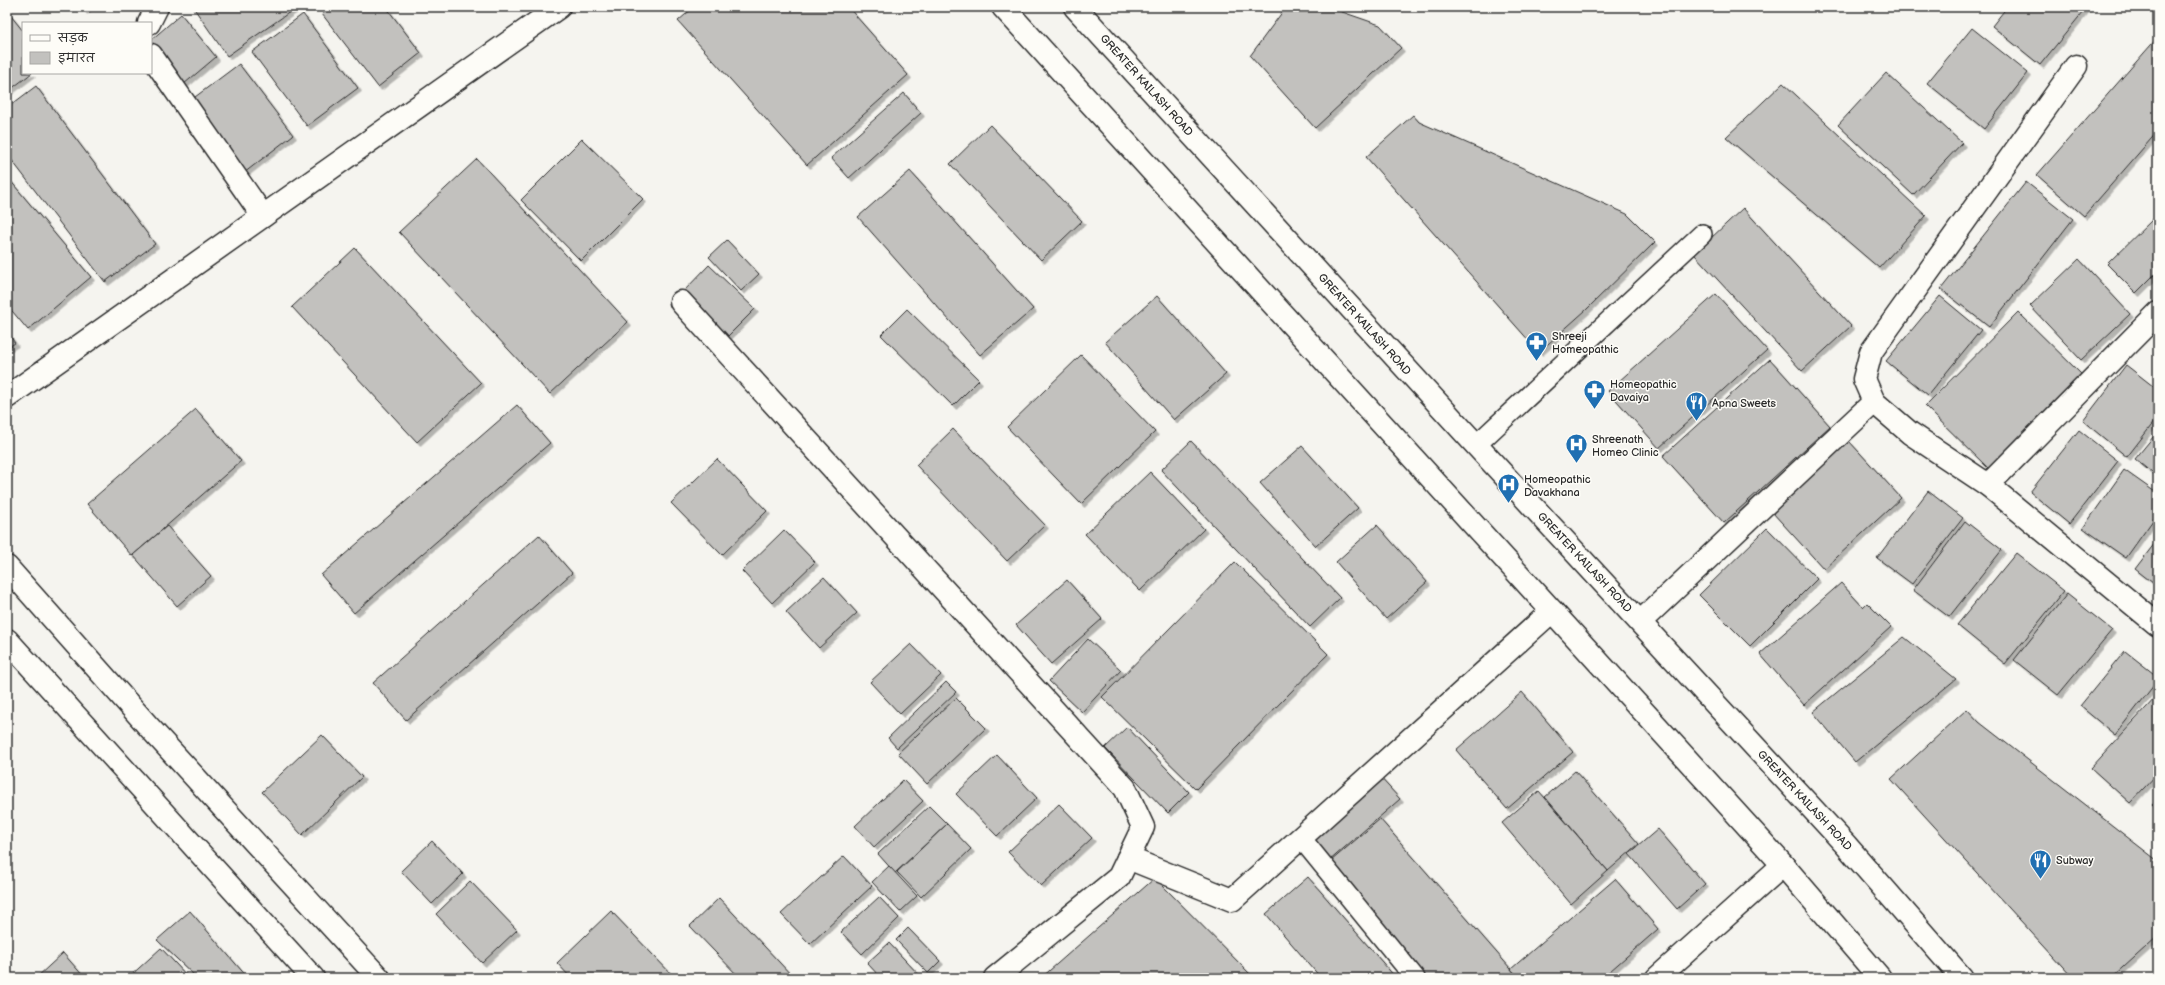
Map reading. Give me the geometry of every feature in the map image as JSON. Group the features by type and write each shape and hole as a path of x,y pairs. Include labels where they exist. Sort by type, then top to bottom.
{"street":[{"path":"150,22 157,7"},
{"path":"7,397 559,7"},
{"path":"1003,7 1783,865 1880,978"},
{"name":"GREATER KAILASH ROAD","path":"1075,7 1476,445 1845,844 1962,978"},
{"path":"152,56 263,216"},
{"path":"2076,66 1871,352 1864,379 1874,402 1910,433 1988,485 2158,625"},
{"path":"681,302 1125,788 1143,827 1119,877 995,978"},
{"path":"1988,485 2154,323"},
{"path":"1640,622 1874,402"},
{"path":"7,567 154,732 379,978"},
{"path":"1128,858 1232,900 1552,611"},
{"path":"7,640 313,978"},
{"path":"1657,978 1783,865"}],"lane":[{"path":"1476,445 1702,234"},
{"path":"1301,838 1415,978"}],"building":[{"path":"81,7 88,7 84,11"},
{"path":"193,7 297,7 227,56"},
{"path":"331,7 386,7 421,53 378,87 322,14"},
{"path":"694,7 848,7 908,75 807,165 678,21"},
{"path":"1286,7 1328,7 1380,25 1401,48 1315,128 1250,56"},
{"path":"2007,7 2087,7 2040,65 1992,26"},
{"path":"7,11 22,30 22,74 31,74 7,92"},
{"path":"181,14 216,57 184,84 152,44 152,39"},
{"path":"303,14 358,88 307,126 252,52"},
{"path":"1972,28 2028,73 1984,129 1927,83"},
{"path":"2158,37 2158,131 2084,216 2037,175"},
{"path":"239,64 293,135 244,173 191,100"},
{"path":"1886,73 1962,143 1913,195 1838,125"},
{"path":"1783,83 1926,216 1879,268 1726,137"},
{"path":"36,86 155,244 105,282 7,154 7,108"},
{"path":"904,93 921,113 849,178 831,158"},
{"path":"1413,115 1419,122 1627,214 1655,242 1586,310 1539,352 1366,157"},
{"path":"990,125 1082,221 1041,260 950,164"},
{"path":"582,139 643,199 581,261 521,200"},
{"path":"477,159 628,322 550,394 399,232"},
{"path":"910,171 1033,309 980,355 858,217"},
{"path":"9,179 91,277 28,330 7,305 7,181"},
{"path":"2026,182 2073,219 1989,327 1941,289"},
{"path":"1743,208 1851,326 1802,371 1694,254"},
{"path":"2153,219 2158,223 2158,271 2136,293 2107,264"},
{"path":"727,240 759,274 741,291 709,257"},
{"path":"355,248 481,383 417,442 292,307"},
{"path":"2079,259 2130,314 2081,360 2030,306"},
{"path":"709,265 755,309 728,336 683,292"},
{"path":"1716,294 1767,350 1659,448 1608,391"},
{"path":"1157,296 1226,374 1174,420 1105,342"},
{"path":"1940,296 1981,330 1928,395 1886,361"},
{"path":"907,309 979,380 953,406 881,335"},
{"path":"2018,312 2083,376 1990,470 1925,406"},
{"path":"7,332 15,343 7,348"},
{"path":"1081,355 1155,432 1081,504 1007,427"},
{"path":"1770,359 1830,426 1724,523 1663,456"},
{"path":"2126,365 2158,390 2158,417 2127,457 2083,421"},
{"path":"517,405 550,443 354,613 321,575"},
{"path":"196,409 241,461 132,556 87,504"},
{"path":"953,429 1045,525 1007,561 916,465"},
{"path":"2079,430 2118,461 2069,524 2030,492"},
{"path":"2158,431 2158,478 2135,459"},
{"path":"1191,441 1340,598 1310,627 1161,470"},
{"path":"1849,441 1901,498 1824,569 1772,512"},
{"path":"1302,446 1358,508 1316,546 1260,483"},
{"path":"717,459 767,511 722,555 671,503"},
{"path":"2124,470 2158,494 2158,513 2126,558 2083,528"},
{"path":"1150,472 1204,529 1140,591 1085,534"},
{"path":"1928,491 1963,518 1912,584 1877,558"},
{"path":"1965,521 2002,550 1949,617 1913,590"},
{"path":"1377,525 1427,582 1386,619 1336,562"},
{"path":"167,526 211,576 177,606 133,555"},
{"path":"1767,528 1817,579 1750,646 1699,595"},
{"path":"784,530 815,562 772,603 742,571"},
{"path":"539,535 572,573 406,720 373,683"},
{"path":"2158,539 2158,587 2135,569"},
{"path":"2016,553 2064,591 2005,664 1957,625"},
{"path":"1235,562 1328,654 1196,789 1102,697"},
{"path":"824,577 857,613 819,648 786,612"},
{"path":"1067,580 1102,619 1051,664 1016,625"},
{"path":"1841,583 1863,607 1867,603 1891,627 1804,705 1760,654"},
{"path":"2067,594 2112,630 2058,695 2014,660"},
{"path":"1904,637 1956,679 1855,762 1813,712"},
{"path":"1088,639 1121,670 1082,712 1049,681"},
{"path":"911,644 941,675 900,714 870,682"},
{"path":"2125,651 2158,677 2158,680 2115,735 2080,706"},
{"path":"946,682 956,692 897,748 888,738"},
{"path":"1522,692 1573,752 1507,809 1456,750"},
{"path":"2156,697 2158,699 2158,773 2130,803 2091,768"},
{"path":"956,698 986,728 927,784 898,753"},
{"path":"1967,709 1979,722 2158,861 2158,936 2112,978 2073,978 1891,779"},
{"path":"1127,727 1189,792 1168,813 1105,748"},
{"path":"322,735 362,777 302,835 262,792"},
{"path":"997,755 1037,798 997,836 956,794"},
{"path":"1575,771 1639,844 1608,871 1545,797"},
{"path":"1378,775 1400,799 1328,862 1306,837"},
{"path":"903,780 923,801 874,847 855,826"},
{"path":"1539,791 1608,871 1571,904 1502,823"},
{"path":"2158,798 2158,810 2152,804"},
{"path":"1059,804 1092,838 1041,886 1008,852"},
{"path":"929,806 947,824 895,873 878,854"},
{"path":"1380,819 1517,976 1515,978 1421,978 1324,867"},
{"path":"947,824 971,849 921,897 897,872"},
{"path":"1658,829 1705,884 1677,909 1629,854"},
{"path":"432,841 463,874 432,904 401,871"},
{"path":"844,856 872,886 810,944 781,914"},
{"path":"889,866 917,896 900,912 872,882"},
{"path":"1308,877 1396,978 1321,978 1266,914"},
{"path":"1155,878 1254,978 1041,978"},
{"path":"1615,879 1658,929 1602,978 1519,978 1511,969"},
{"path":"470,881 517,930 482,963 436,914"},
{"path":"879,897 899,918 862,954 841,932"},
{"path":"719,898 794,978 740,978 690,926"},
{"path":"190,911 248,978 197,978 157,940"},
{"path":"611,911 675,978 571,978 557,963"},
{"path":"908,928 940,961 928,973 896,940"},
{"path":"889,943 921,977 881,978 867,963"},
{"path":"161,948 189,978 128,978"},
{"path":"63,953 85,978 36,978"}],"place":[{"name":"Shreeji Homeopathic","path":"1536,362"},
{"name":"Homeopathic Davaiya","path":"1594,410"},
{"name":"Apna Sweets","path":"1696,422"},
{"name":"Shreenath Homeo Clinic","path":"1576,464"},
{"name":"Homeopathic Davakhana","path":"1509,504"},
{"name":"Subway","path":"2041,880"}]}
